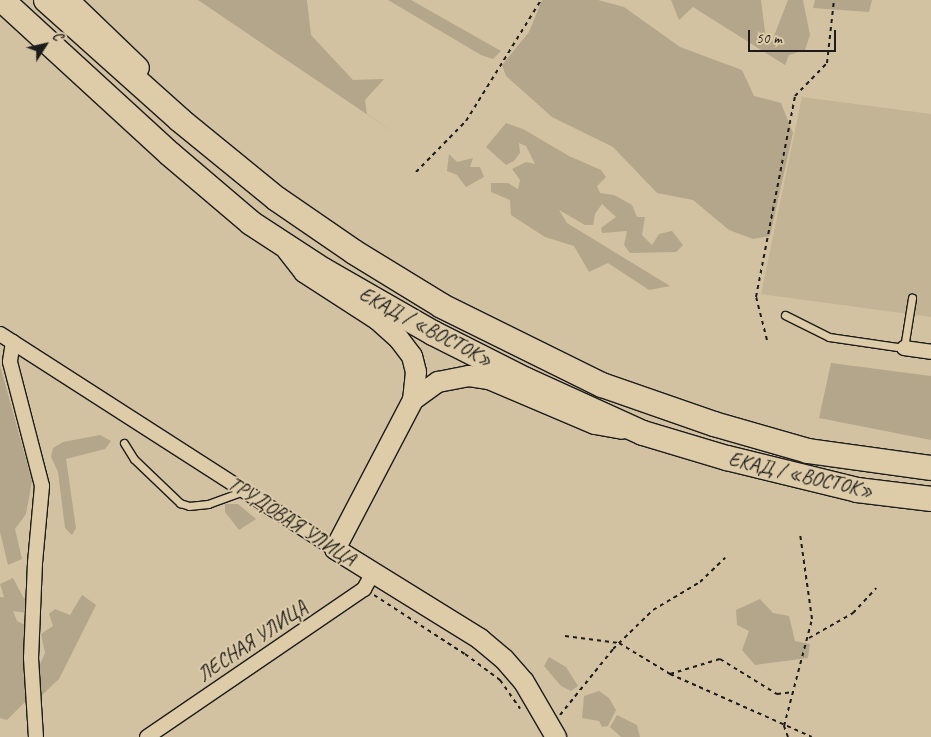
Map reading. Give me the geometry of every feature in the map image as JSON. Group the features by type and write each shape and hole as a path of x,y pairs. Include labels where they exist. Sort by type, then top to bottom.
{"highway":[{"name":"ЕКАД / «ВОСТОК»","path":"2,0 178,160 251,223 283,245 479,357 643,433 727,458 857,490 931,499"},
{"name":"ЕКАД / «ВОСТОК»","path":"46,0 172,113 277,199 354,252 442,306 594,381 714,424 808,450 931,468"},
{"path":"0,17 60,54"}],"main road":[{"path":"67,0 138,67 172,113"},
{"path":"283,245 304,272 378,320 399,339 415,364 416,394 335,549"},
{"path":"413,400 450,378 489,379 594,424 643,433"},
{"name":"ТРУДОВАЯ УЛИЦА","path":"335,549 368,581 480,640 504,659 524,682 554,732"}],"street":[{"name":"ТРУДОВАЯ УЛИЦА","path":"0,334 335,549"},
{"path":"13,342 10,362 42,486 35,563 31,658 36,737"},
{"path":"904,348 931,352"},
{"name":"ЛЕСНАЯ УЛИЦА","path":"147,737 368,581"}],"lane":[{"path":"786,315 829,337 904,348 912,298"},
{"path":"124,443 134,459 180,503 189,506 208,504 245,491"}],"path":[{"path":"416,172 466,121 541,0"},
{"path":"767,340 756,297 795,96 827,63 834,0"},
{"path":"788,737 784,726 812,619 800,534"},
{"path":"554,732 619,643 653,610 700,582 725,558"},
{"path":"368,581 500,680 522,712"},
{"path":"808,639 853,613 876,588"},
{"path":"565,636 619,643 670,674 812,737"},
{"path":"670,674 720,659 777,694 794,692"}],"shaded area":[{"path":"198,0 307,0 311,35 353,80 384,79 365,100 367,114 402,138"},
{"path":"388,0 411,0 501,51 493,59 481,55"},
{"path":"542,0 598,0 624,7 680,47 742,70 754,96 781,103 793,133 770,236 753,239 729,230 693,200 657,193 613,147 552,117 506,76 502,65 529,32"},
{"path":"671,0 761,0 766,40 772,41 788,0 803,0 810,35 805,50 789,55 785,65 693,7 679,20"},
{"path":"815,0 872,0 869,12 813,8"},
{"path":"802,97 931,114 931,317 761,294"},
{"path":"506,123 523,129 569,156 601,170 606,177 597,186 600,193 614,195 632,205 637,217 645,217 642,235 652,245 659,234 672,231 683,245 676,252 630,253 624,245 627,231 602,233 601,228 616,217 602,204 595,214 593,225 585,225 559,210 567,223 670,286 649,290 608,263 589,272 574,246 545,237 511,215 510,200 491,192 491,183 508,183 518,189 520,180 512,169 526,162 535,164 526,146 519,143 520,153 514,161 506,165 486,147"},
{"path":"449,154 457,162 473,158 470,167 480,167 484,177 466,187 457,175 447,171"},
{"path":"831,363 931,376 931,440 819,418"},
{"path":"0,365 32,481 26,514 15,529 22,559 8,565 0,532"},
{"path":"100,435 111,441 105,449 66,459 76,528 72,535 65,528 58,472 51,457 53,448 63,442"},
{"path":"225,504 238,504 256,519 239,530 225,512"},
{"path":"13,578 23,597 27,599 28,613 13,611 17,621 25,625 25,702 7,720 0,718 0,597 4,597 0,584"},
{"path":"82,595 96,605 59,679 41,696 35,676 45,653 41,634 53,626 49,614 55,609 70,615"},
{"path":"760,599 773,613 789,616 795,641 810,644 808,658 755,665 742,650 749,631 737,625 736,610"},
{"path":"549,657 566,667 578,686 571,691 561,686 544,666"},
{"path":"599,691 609,698 616,710 608,726 602,727 599,721 582,718 584,696"},
{"path":"617,715 637,725 640,737 621,737 610,727"}]}
